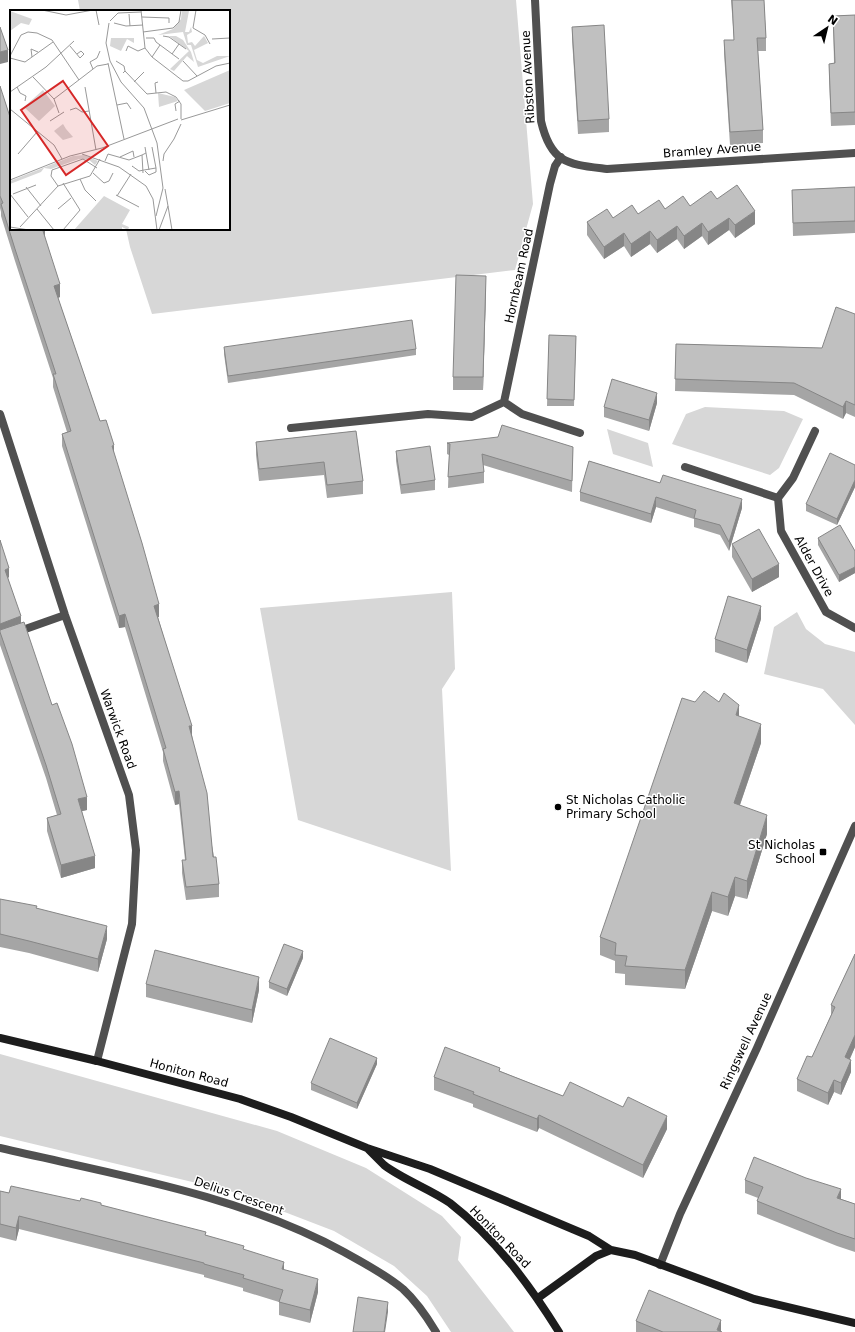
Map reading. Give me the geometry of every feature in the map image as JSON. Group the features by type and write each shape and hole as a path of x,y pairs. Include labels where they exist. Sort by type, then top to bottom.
{"main road":[{"name":"Honiton Road","path":"0,1038 97,1061 240,1099 291,1117 367,1148 430,1169 589,1236 611,1250 635,1255 754,1299 855,1323"},
{"name":"Honiton Road","path":"367,1148 385,1166 449,1203 508,1259 538,1298 559,1332"},
{"path":"538,1298 590,1260 611,1250"}],"street":[{"name":"Ribston Avenue","path":"535,0 541,121 545,139 554,152 572,164"},
{"name":"Bramley Avenue","path":"572,164 607,169 855,153"},
{"name":"Hornbeam Road","path":"504,402 550,184 555,166 561,157"},
{"path":"291,428 428,414 472,417 504,402 522,414 580,433"},
{"name":"Warwick Road","path":"0,414 4,442 129,795 136,850 132,924 97,1061"},
{"path":"685,467 778,498 793,478 816,430"},
{"name":"Alder Drive","path":"778,498 781,531 826,612 855,628"},
{"path":"0,638 65,615"},
{"name":"Ringswell Avenue","path":"660,1265 686,1201 757,1048 855,826"},
{"name":"Delius Crescent","path":"0,1148 189,1192 258,1213 325,1242 377,1270 403,1290 425,1314 436,1332"}],"shaded area":[{"path":"78,0 516,0 533,204 515,270 152,314 130,247 126,230 230,230 230,10 80,10"},
{"path":"705,407 784,411 803,419 779,468 770,475 672,444 686,414"},
{"path":"607,429 648,443 653,467 613,454"},
{"path":"452,592 455,669 442,689 451,871 298,820 260,608"},
{"path":"797,612 806,629 825,644 855,652 855,725 823,689 764,674 774,627"},
{"path":"0,1054 277,1131 366,1168 442,1216 461,1237 458,1260 514,1332 451,1332 427,1296 394,1266 334,1231 230,1191 0,1136"}],"building":[{"path":"732,0 764,0 766,38 757,38 763,130 730,132 724,40 734,40"},
{"path":"855,15 855,112 831,113 829,64 835,63 833,16"},
{"path":"604,25 609,119 578,121 572,27"},
{"path":"0,27 8,50 0,52"},
{"path":"0,86 10,117 10,230 45,230 43,231 60,284 54,286 100,421 106,420 114,445 112,446 159,604 154,606 192,726 189,726 207,793 213,857 216,857 219,884 186,887 182,860 186,860 179,791 175,792 163,749 166,748 125,614 119,616 62,434 71,431 53,374 56,374 15,249 1,204 3,203 0,196"},
{"path":"737,185 755,211 735,225 729,218 708,232 702,223 684,236 677,226 657,240 650,231 631,244 624,233 604,247 587,222 607,209 613,218 632,205 638,214 659,200 665,209 683,196 690,206 711,191 717,199"},
{"path":"855,187 855,221 793,223 792,190"},
{"path":"456,275 486,276 483,377 453,377"},
{"path":"836,307 855,314 855,405 846,401 843,407 794,383 675,379 676,344 822,348"},
{"path":"412,320 416,349 228,376 224,347"},
{"path":"549,335 576,336 574,400 547,399"},
{"path":"612,379 657,393 649,420 604,407"},
{"path":"502,425 573,447 572,481 482,454 484,472 448,477 450,444 447,443 498,437"},
{"path":"356,431 363,481 327,485 324,462 259,469 256,442"},
{"path":"430,446 435,480 401,485 396,451"},
{"path":"830,453 855,465 855,480 837,519 806,504"},
{"path":"589,461 660,483 663,475 742,499 729,542 720,525 694,518 696,510 656,497 651,514 580,492"},
{"path":"840,525 855,551 855,567 839,575 818,538"},
{"path":"759,529 779,564 752,579 732,544"},
{"path":"0,540 9,568 5,570 21,616 0,624"},
{"path":"728,596 761,606 747,650 715,639"},
{"path":"24,622 52,705 57,703 72,744 87,797 78,799 95,856 61,865 47,818 61,814 46,765 0,632 0,630"},
{"path":"704,691 719,702 724,693 739,705 736,715 761,724 734,803 767,815 747,881 735,877 728,897 712,892 685,970 625,966 627,956 615,955 616,943 600,937 682,698 695,702"},
{"path":"0,899 37,906 36,908 107,926 98,959 0,934"},
{"path":"284,944 303,951 287,989 269,982"},
{"path":"155,950 259,977 252,1010 146,984"},
{"path":"855,954 855,1035 845,1057 851,1060 841,1083 834,1080 828,1093 797,1079 807,1056 812,1057 835,1007 831,1005"},
{"path":"330,1038 377,1058 357,1103 311,1083"},
{"path":"445,1047 500,1068 499,1071 563,1096 570,1082 623,1107 628,1097 667,1116 643,1165 539,1115 537,1119 473,1094 474,1092 434,1077"},
{"path":"754,1157 806,1178 841,1189 837,1198 855,1204 855,1239 757,1201 763,1187 745,1180"},
{"path":"11,1186 80,1201 81,1198 101,1203 101,1205 206,1232 205,1235 244,1246 243,1249 284,1262 282,1269 318,1279 310,1310 279,1302 283,1290 243,1278 244,1275 204,1263 19,1216 16,1228 0,1224 0,1191 9,1193"},
{"path":"649,1290 721,1320 717,1330 722,1332 663,1332 636,1321"},
{"path":"358,1297 388,1302 384,1332 353,1332"}],"place":[{"name":"St Nicholas Catholic Primary School","path":"558,807"},
{"name":"St Nicholas School","path":"823,852"}]}
